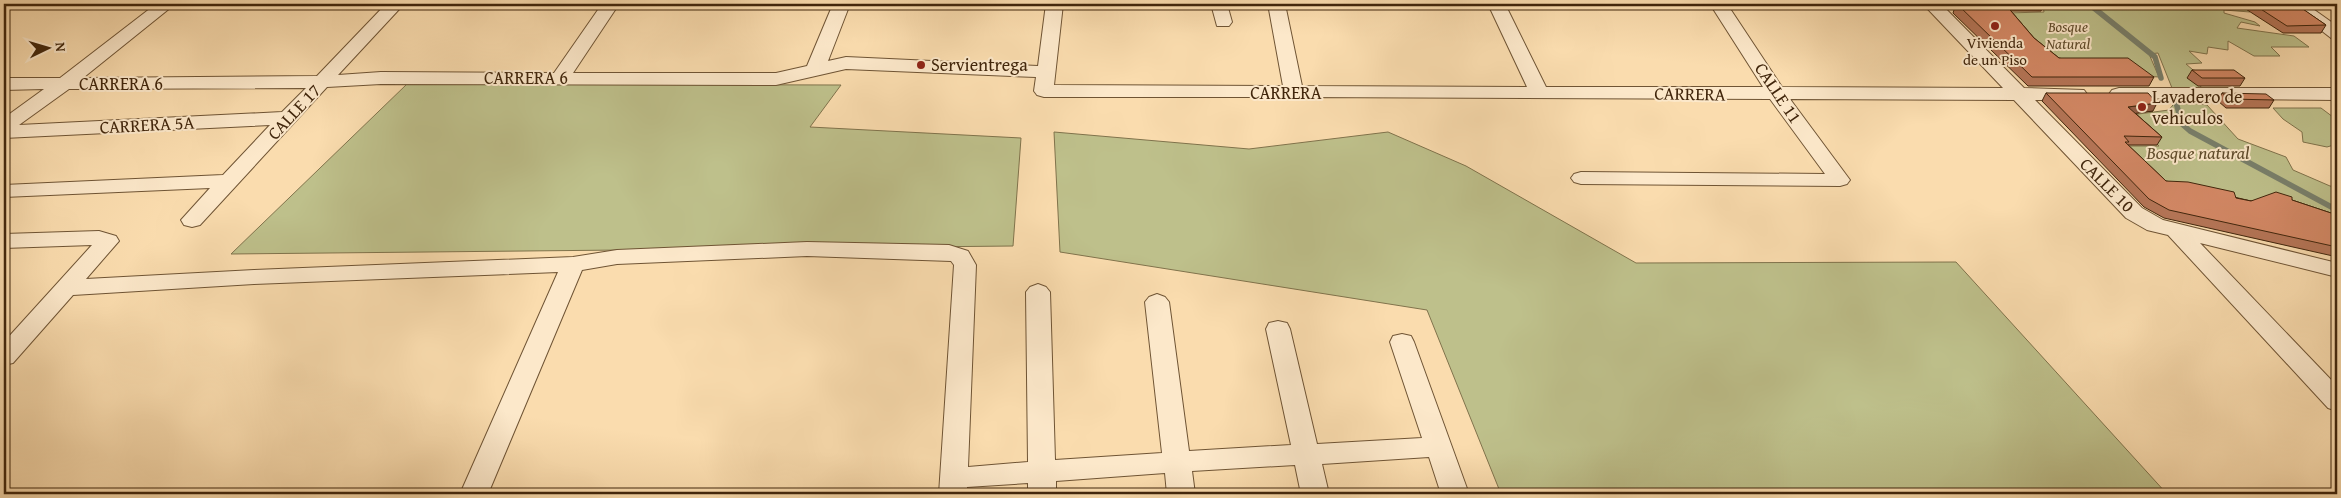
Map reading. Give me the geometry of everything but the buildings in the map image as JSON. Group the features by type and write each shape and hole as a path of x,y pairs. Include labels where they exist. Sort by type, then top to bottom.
{"street":[{"path":"4,127 64,84 166,4"},
{"name":"CALLE 17","path":"192,220 290,118 395,4"},
{"path":"560,78 610,4"},
{"path":"816,68 841,4"},
{"path":"1044,72 1055,4"},
{"path":"1219,4 1222,22"},
{"path":"1277,4 1294,94"},
{"path":"1497,4 1539,92"},
{"name":"CALLE 11","path":"1581,178 1840,180 1776,94 1719,4"},
{"name":"CALLE 10","path":"1932,4 2021,94 2119,200 2134,213 2155,225 2176,231 2337,270"},
{"path":"2294,4 2337,34"},
{"name":"CARRERA 6","path":"4,84 322,82 381,78 776,79 802,75 816,68 846,63 1044,72"},
{"name":"CARRERA","path":"1044,72 1044,91 1294,94 1539,92 2337,94"},
{"name":"CARRERA 5A","path":"4,132 290,118"},
{"path":"4,191 229,181"},
{"path":"2176,231 2337,402"},
{"path":"4,241 99,238 108,241 4,357"},
{"path":"65,288 281,276 573,264 616,257 807,250 949,252 960,256 965,265 953,486 1041,484 1177,462 1438,447"},
{"path":"474,494 573,264"},
{"path":"1038,292 1041,484"},
{"path":"1157,302 1181,494"},
{"path":"1278,329 1315,494"},
{"path":"1402,342 1455,494"}],"green space":[{"name":"Bosque Natural","path":"2113,4 2121,9 2135,8 2139,4 2243,4 2250,12 2224,10 2224,13 2255,22 2260,26 2241,22 2237,28 2294,36 2309,47 2271,47 2280,56 2254,56 2228,41 2228,50 2208,47 2207,54 2189,51 2202,63 2186,64 2200,76 2193,78 2203,89 2172,88 2158,53 2149,54 2159,77 2014,67 1969,14 2044,12 2043,5"},
{"path":"407,84 841,85 810,127 1021,138 1013,246 231,254"},
{"name":"Bosque natural","path":"2176,101 2207,105 2238,139 2286,157 2293,170 2330,186 2337,187 2337,224 2261,202 2137,187 2122,146 2159,146 2145,133 2108,118 2169,110"},
{"name":"Bosque Natural","path":"2273,108 2321,108 2337,120 2337,144 2327,147 2303,142 2302,132 2283,119"},
{"path":"1054,132 1249,149 1388,132 1466,166 1636,263 1956,262 2167,494 1501,494 1427,310 1060,252"}],"waterway":[{"path":"2089,4 2155,57 2161,78"},
{"path":"2175,99 2182,124 2190,131 2337,210"}],"place":[{"name":"Vivienda de un Piso","path":"1995,26"},
{"name":"Servientrega","path":"921,65"},
{"name":"Lavadero de vehiculos","path":"2142,107"}]}
